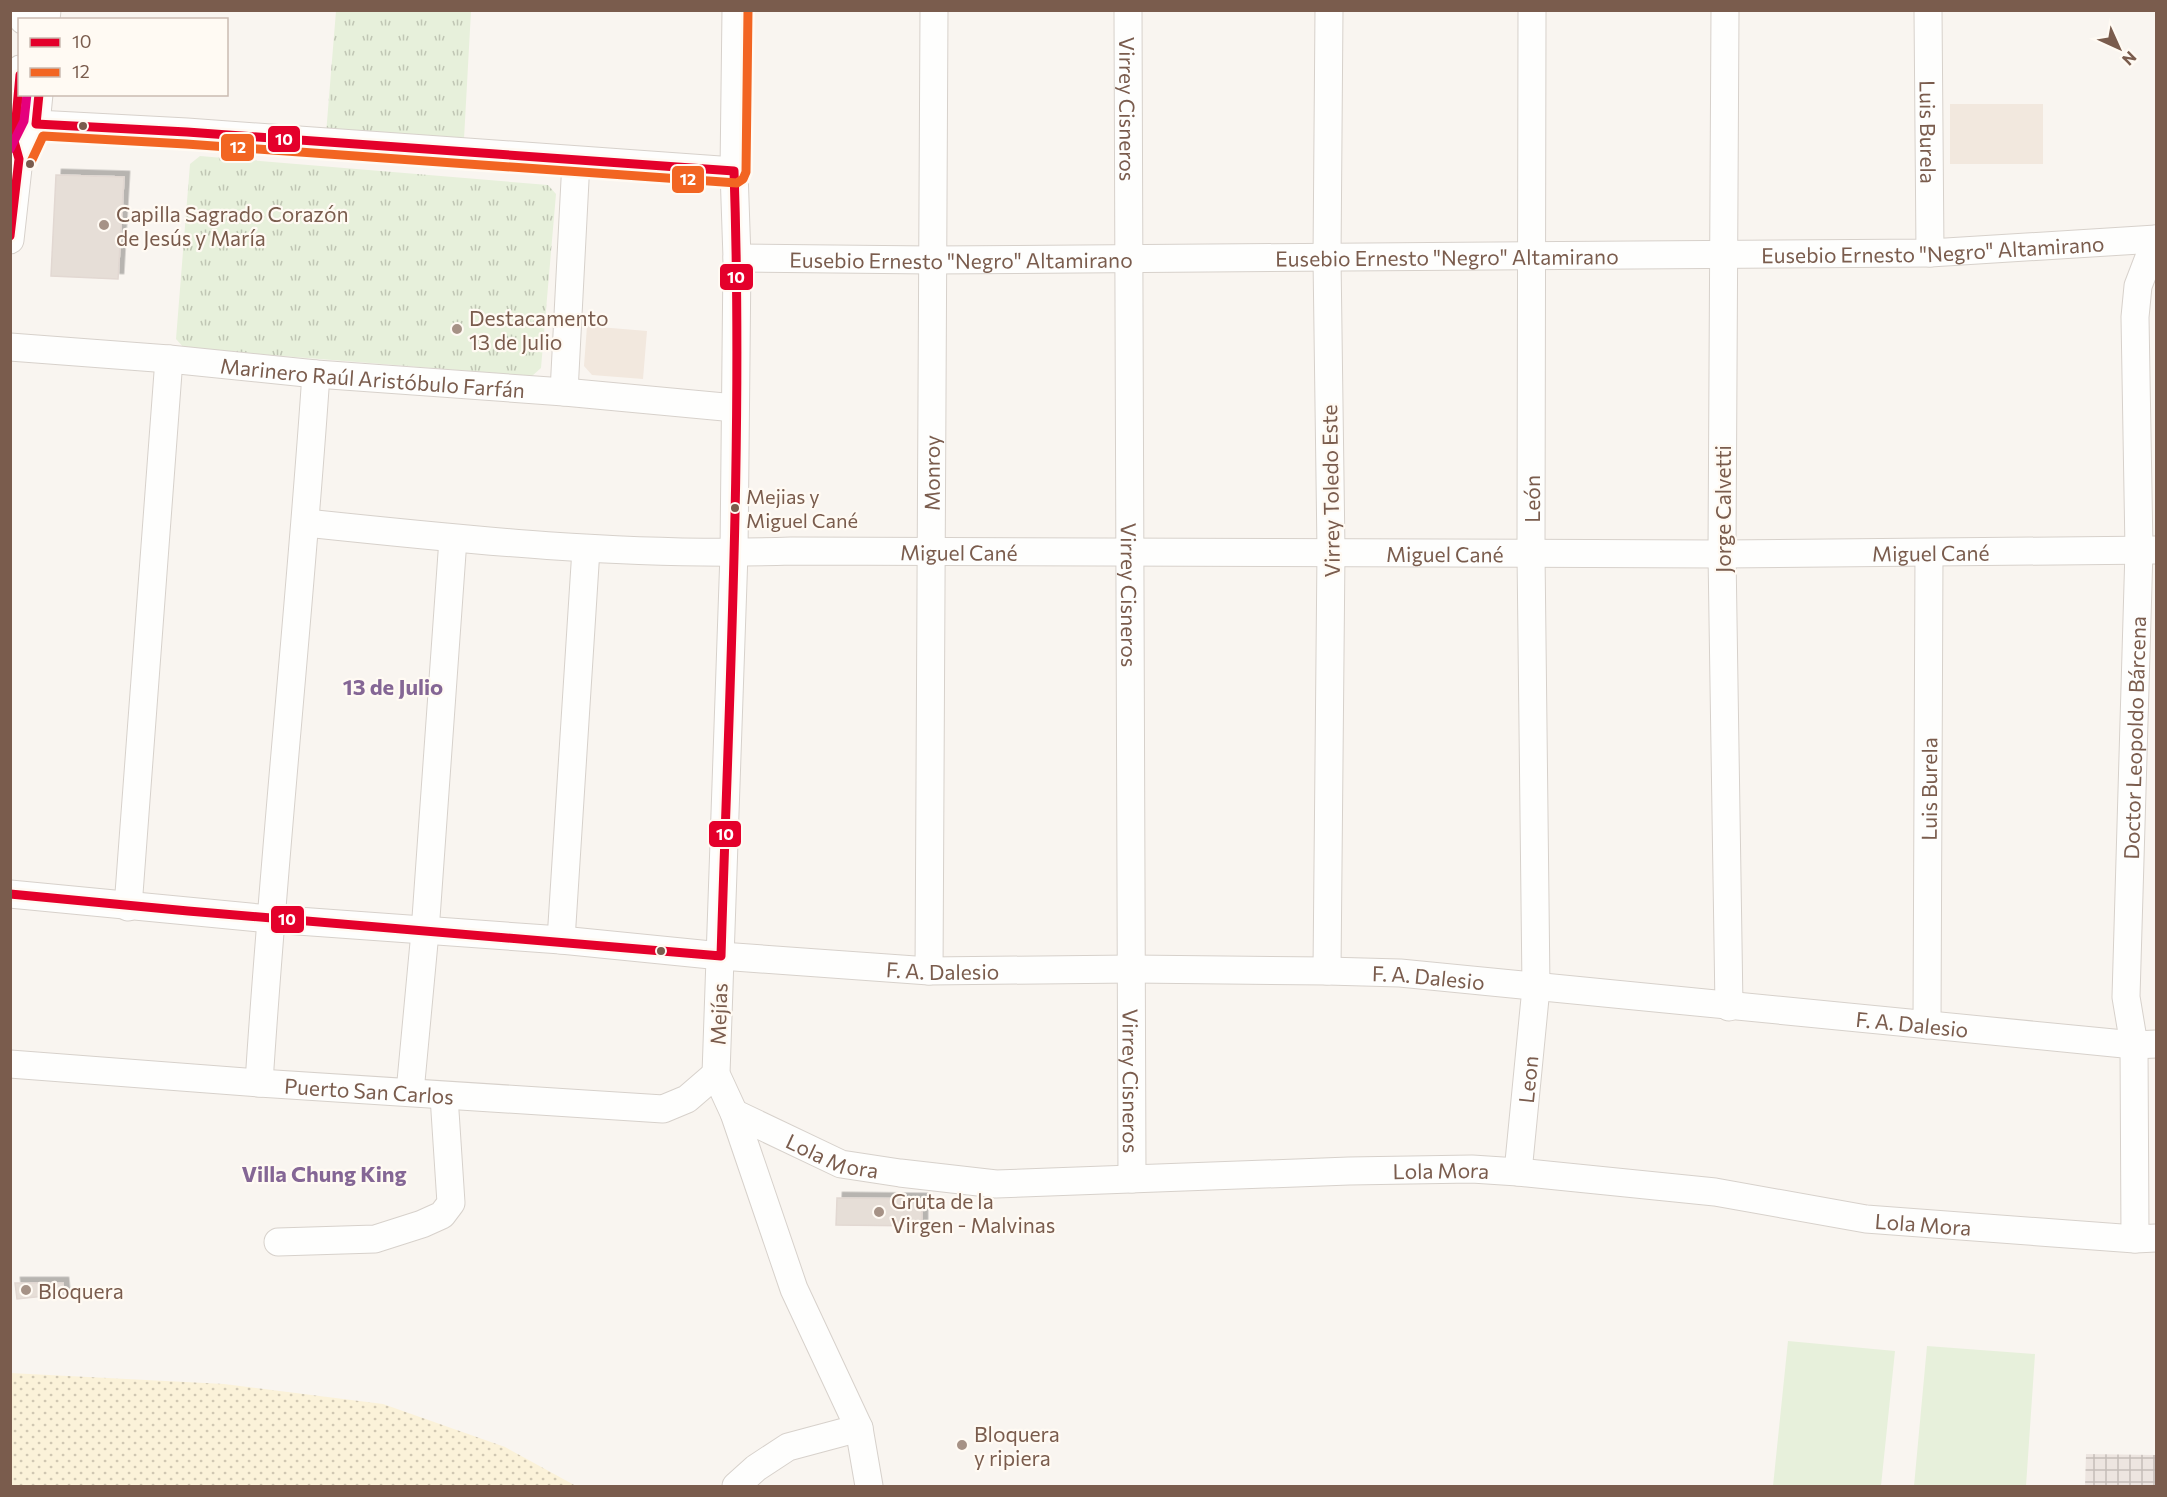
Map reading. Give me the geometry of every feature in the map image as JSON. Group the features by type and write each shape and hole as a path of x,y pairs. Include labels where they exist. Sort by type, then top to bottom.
{"street":[{"name":"Mejías","path":"736,10 734,171 737,258 734,553 716,1074 734,1113 794,1289 859,1428 869,1486"},
{"name":"Monroy","path":"929,971 934,10"},
{"name":"Virrey Cisneros","path":"1128,10 1132,1179"},
{"name":"Virrey Toledo Este","path":"1327,970 1331,551 1327,258 1329,10"},
{"name":"León","path":"1532,10 1532,553 1536,988"},
{"name":"Jorge Calvetti","path":"1725,10 1722,554 1729,1007"},
{"name":"Luis Burela","path":"1928,10 1930,253"},
{"path":"10,240 18,96"},
{"path":"15,147 36,124 39,96"},
{"path":"36,124 187,132 734,171"},
{"path":"564,392 576,161"},
{"name":"Eusebio Ernesto \"Negro\" Altamirano","path":"737,258 931,260 1532,255 1724,256 1930,253 2156,239"},
{"name":"Doctor Leopoldo Bárcena","path":"2146,1239 2145,1045 2126,997 2148,550 2135,317 2138,286 2156,239"},
{"name":"Marinero Raúl Aristóbulo Farfán","path":"10,347 735,408"},
{"path":"128,907 169,359"},
{"path":"259,1083 270,919 306,523 316,374"},
{"name":"Miguel Cané","path":"306,523 453,539 586,549 734,553 1331,551 1722,554 2148,550"},
{"path":"410,1092 425,932 453,539"},
{"path":"561,940 586,549"},
{"name":"Luis Burela","path":"1927,1025 1929,553"},
{"name":"F. A. Dalesio","path":"10,894 128,907 425,932 561,940 721,956 929,971 1327,970 1400,974 2145,1045"},
{"name":"Leon","path":"1518,1172 1536,988"},
{"name":"Puerto San Carlos","path":"10,1064 444,1096 663,1109 687,1099 716,1074"},
{"path":"278,1242 375,1239 442,1215 451,1203 444,1096"},
{"name":"Lola Mora","path":"734,1113 841,1164 996,1184 1349,1171 1472,1169 1715,1192 1866,1219 2146,1239"},
{"path":"736,1486 756,1468 788,1447 859,1428"}],"shaded area":[{"path":"1950,104 2043,104 2043,164 1950,164"},
{"path":"587,326 647,331 643,379 592,375 584,366"},
{"path":"2086,1454 2156,1455 2156,1486 2085,1486"}],"green space":[{"path":"336,11 471,11 464,139 326,134"},
{"path":"200,156 548,185 556,194 541,368 532,376 184,348 176,339 190,164"},
{"path":"1788,1341 1895,1351 1881,1486 1773,1486"},
{"path":"1927,1346 2035,1354 2026,1486 1914,1486"}],"sand":[{"path":"10,1373 224,1384 383,1404 505,1447 576,1486 11,1486"}],"building":[{"path":"56,175 124,177 118,279 51,276"},
{"name":"Gruta de la Virgen - Malvinas","path":"837,1198 922,1199 922,1226 836,1225"},
{"path":"15,1283 63,1283 64,1294 17,1299"}],"transit line":[{"name":"12","path":"30,164 43,136 737,183 743,179 746,172 748,10"},
{"name":"10","path":"10,236 19,159 14,141 18,96"},
{"path":"10,149 24,121 27,96"},
{"name":"10","path":"10,894 721,956 736,465 734,171 187,132 36,124 39,96"}],"place":[{"name":"Capilla Sagrado Corazón de Jesús y María","path":"104,225"},
{"name":"Destacamento 13 de Julio","path":"457,329"},
{"name":"Mejias y Miguel Cané","path":"735,508"},
{"name":"Gruta de la Virgen - Malvinas","path":"879,1212"},
{"name":"Bloquera","path":"26,1290"},
{"name":"Bloquera y ripiera","path":"962,1445"}],"district":[{"name":"13 de Julio","path":"393,686"},
{"name":"Villa Chung King","path":"324,1173"}]}
